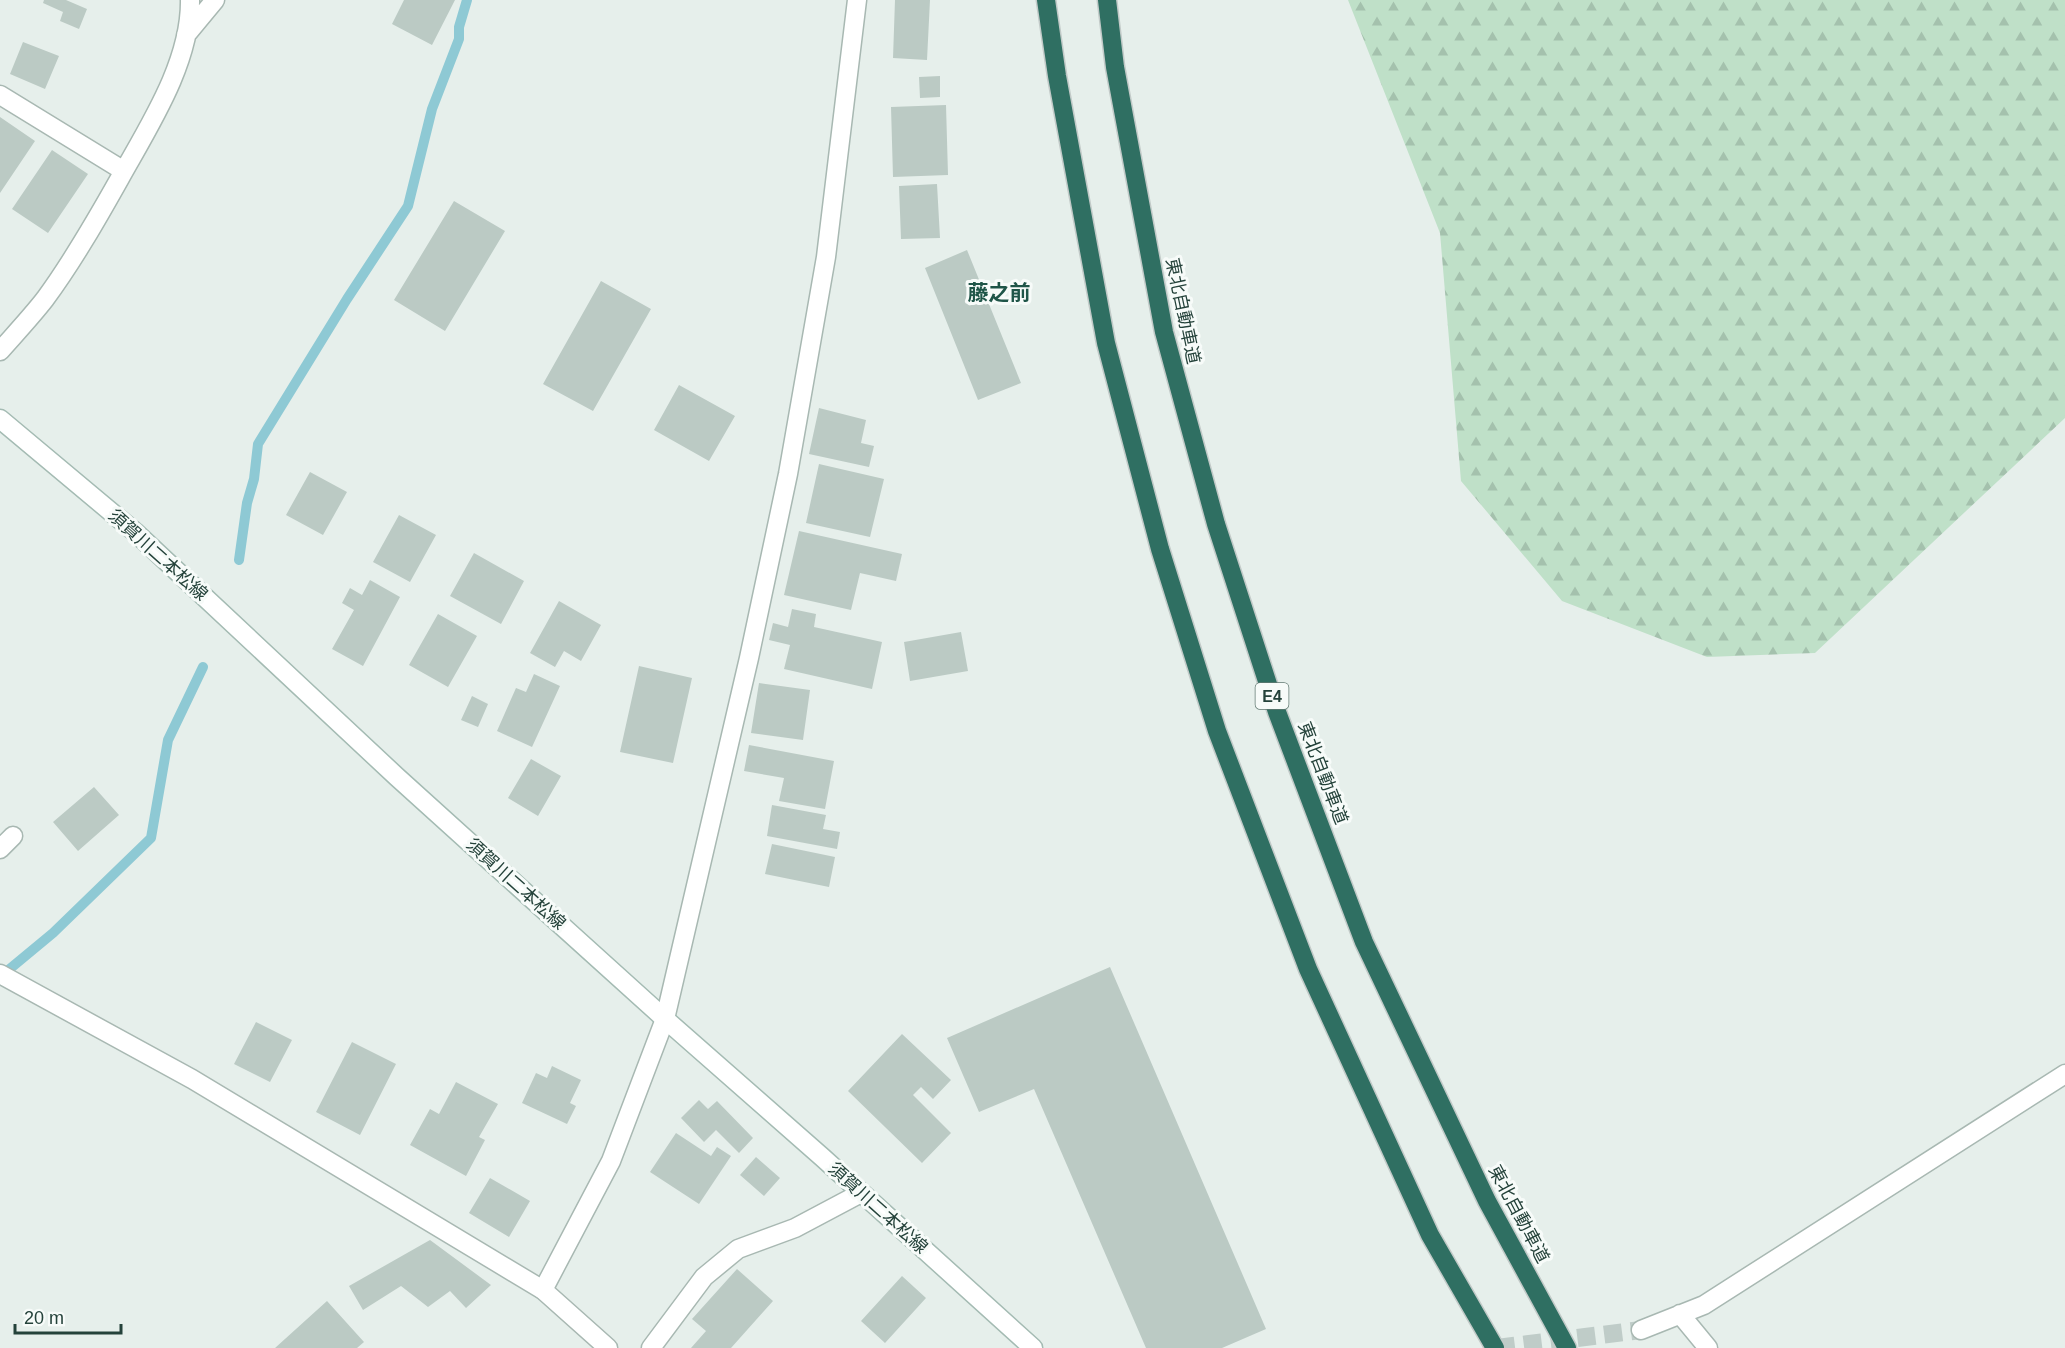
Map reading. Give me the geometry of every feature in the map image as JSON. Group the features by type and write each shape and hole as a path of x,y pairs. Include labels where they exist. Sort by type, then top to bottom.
{"highway":[{"path":"1046,0 1057,76 1106,343 1160,549 1217,731 1308,969 1430,1235 1495,1348"},
{"name":"東北自動車道","path":"1107,0 1114,67 1164,332 1216,524 1277,712 1364,942 1487,1201 1567,1348"}],"street":[{"path":"0,351 45,299 91,229 124,171 163,98 179,59 186,35 190,0"},
{"path":"186,35 215,0"},
{"path":"543,1290 611,1161 665,1019 749,658 788,474 826,257 857,0"},
{"path":"0,95 124,171"},
{"name":"須賀川二本松線","path":"0,419 135,532 397,777 1033,1348"},
{"path":"0,849 13,836"},
{"path":"0,974 192,1079 543,1290 608,1348"},
{"path":"1641,1330 1704,1305 2065,1074"},
{"path":"651,1348 704,1277 738,1249 795,1228 861,1192"},
{"path":"1680,1314 1708,1348"}],"green space":[{"path":"1348,0 2065,0 2065,418 1815,653 1707,657 1562,601 1461,481 1440,233"}],"building":[{"path":"44,0 66,0 87,9 79,29 60,21 63,12 43,3"},
{"path":"404,0 455,0 432,45 392,24"},
{"path":"895,0 930,0 927,60 893,58"},
{"path":"23,42 59,56 45,89 10,74"},
{"path":"940,76 940,97 920,98 919,77"},
{"path":"946,105 948,175 893,177 891,107"},
{"path":"0,117 35,141 0,193"},
{"path":"52,150 88,174 48,233 12,209"},
{"path":"937,184 940,238 901,239 899,186"},
{"path":"454,201 505,231 445,331 394,300"},
{"path":"967,250 1021,383 978,400 925,268"},
{"path":"601,281 651,309 593,411 543,384"},
{"path":"679,385 735,416 709,461 654,430"},
{"path":"819,408 866,420 861,443 874,446 869,467 809,454"},
{"path":"819,464 884,479 870,537 806,523"},
{"path":"310,472 347,492 323,535 286,515"},
{"path":"399,515 436,535 410,582 373,562"},
{"path":"799,531 902,554 896,581 860,573 851,610 784,595"},
{"path":"474,553 524,581 501,624 450,596"},
{"path":"370,580 400,597 363,666 332,649 354,610 342,603 350,588 362,595"},
{"path":"559,601 601,625 581,661 564,651 555,667 530,653"},
{"path":"792,609 816,614 814,627 882,642 872,689 784,669 790,645 769,640 773,623 788,627"},
{"path":"438,614 477,636 448,687 409,665"},
{"path":"961,632 968,671 910,681 904,642"},
{"path":"639,666 692,678 673,763 620,752"},
{"path":"534,674 560,686 532,747 497,731 516,688 526,692"},
{"path":"759,683 810,690 803,740 751,733"},
{"path":"472,696 488,704 478,727 461,720"},
{"path":"749,745 834,761 825,809 779,801 784,778 744,771"},
{"path":"531,759 561,776 538,816 508,798"},
{"path":"94,787 119,815 78,851 53,822"},
{"path":"772,805 826,815 823,829 840,832 837,849 767,836"},
{"path":"772,844 835,857 829,887 765,874"},
{"path":"1110,967 1266,1329 1222,1348 1146,1348 1034,1089 979,1112 947,1038"},
{"path":"256,1022 292,1040 270,1082 234,1064"},
{"path":"902,1034 951,1080 933,1099 921,1087 913,1095 951,1133 922,1163 848,1091"},
{"path":"352,1042 396,1064 360,1135 316,1112"},
{"path":"552,1066 581,1080 570,1103 576,1106 567,1124 522,1103 536,1073 547,1078"},
{"path":"456,1082 498,1104 479,1137 485,1140 466,1176 410,1145 430,1109 439,1114"},
{"path":"699,1100 708,1109 717,1101 753,1138 739,1153 716,1130 704,1142 681,1118"},
{"path":"676,1133 711,1156 717,1147 731,1156 699,1204 650,1172"},
{"path":"756,1157 780,1178 764,1196 740,1175"},
{"path":"490,1178 530,1201 509,1237 469,1213"},
{"path":"430,1240 491,1285 466,1308 450,1291 428,1307 401,1286 363,1310 349,1286"},
{"path":"737,1269 773,1301 731,1348 691,1348 706,1331 692,1319"},
{"path":"902,1276 926,1298 885,1343 861,1321"},
{"path":"327,1301 364,1342 357,1348 275,1348"}],"waterway":[{"path":"239,560 258,444 347,299 408,206 432,109 459,39 459,27 467,0"},
{"path":"0,977 53,933 151,838 168,740 203,667"}],"tunnel":[{"path":"1497,1348 1641,1330"}],"district":[{"name":"藤之前","path":"999,293"}]}
